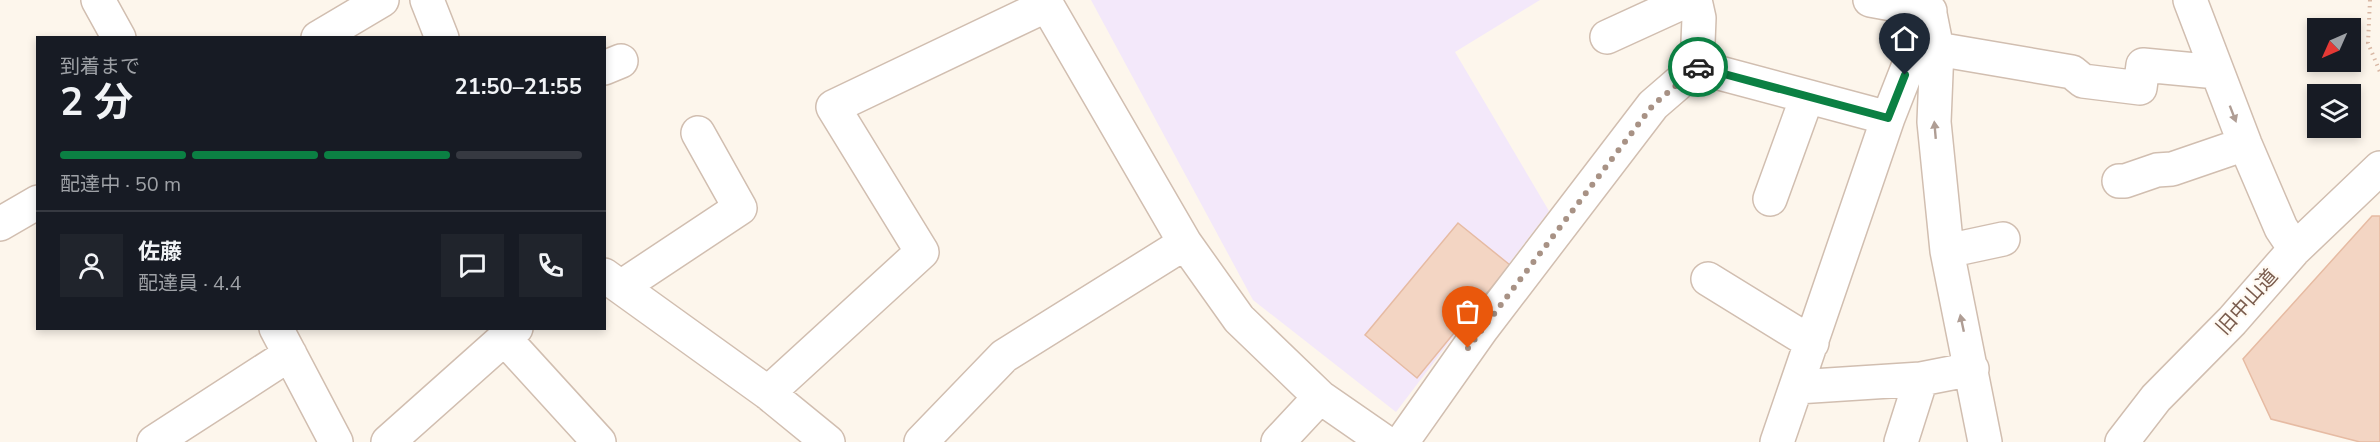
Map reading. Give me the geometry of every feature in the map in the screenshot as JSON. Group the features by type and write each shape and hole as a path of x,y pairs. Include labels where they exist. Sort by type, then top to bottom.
{"street":[{"path":"98,0 118,36"},
{"path":"321,36 382,0"},
{"path":"427,0 441,36"},
{"path":"1607,37 1688,0"},
{"path":"1402,442 1481,330 1653,105 1697,67 1700,18 1695,0"},
{"path":"1870,0 1931,5"},
{"path":"2190,0 2245,144 2281,228 2295,249"},
{"path":"768,393 922,252 833,108 1046,2 1185,243 1239,319 1320,397 1385,442"},
{"path":"1931,5 1937,49 1934,122 1947,251 1985,442"},
{"path":"1777,442 1888,118 1931,5"},
{"path":"1937,49 2072,72 2083,81 2140,88 2143,65 2217,72"},
{"path":"1697,67 1888,118"},
{"path":"1770,199 1807,97"},
{"path":"698,133 740,208 613,281 768,393 828,442"},
{"path":"2119,181 2157,170 2172,169 2245,144"},
{"name":"旧中山道","path":"2122,442 2156,398 2232,321 2295,249 2380,168"},
{"path":"0,224 36,203"},
{"path":"1947,251 2003,239"},
{"path":"921,442 1004,356 1185,243"},
{"path":"1708,279 1812,343"},
{"path":"388,442 510,334 599,442"},
{"path":"154,442 283,341 336,442"},
{"path":"1797,387 1922,379 1972,369"},
{"path":"1902,442 1922,379"},
{"path":"1278,442 1320,397"}],"path":[{"path":"2370,0 2368,43 2380,72"}],"shaded area":[{"path":"1091,0 1540,0 1455,52 1549,211 1396,412 1253,300"}],"building":[{"path":"2372,216 2380,216 2380,442 2360,442 2271,419 2243,359"},
{"path":"1458,223 1510,265 1417,378 1365,335"}],"way so far":[{"path":"1468,348 1653,105 1698,67"}],"route":[{"path":"1698,67 1888,118 1905,75"}]}
